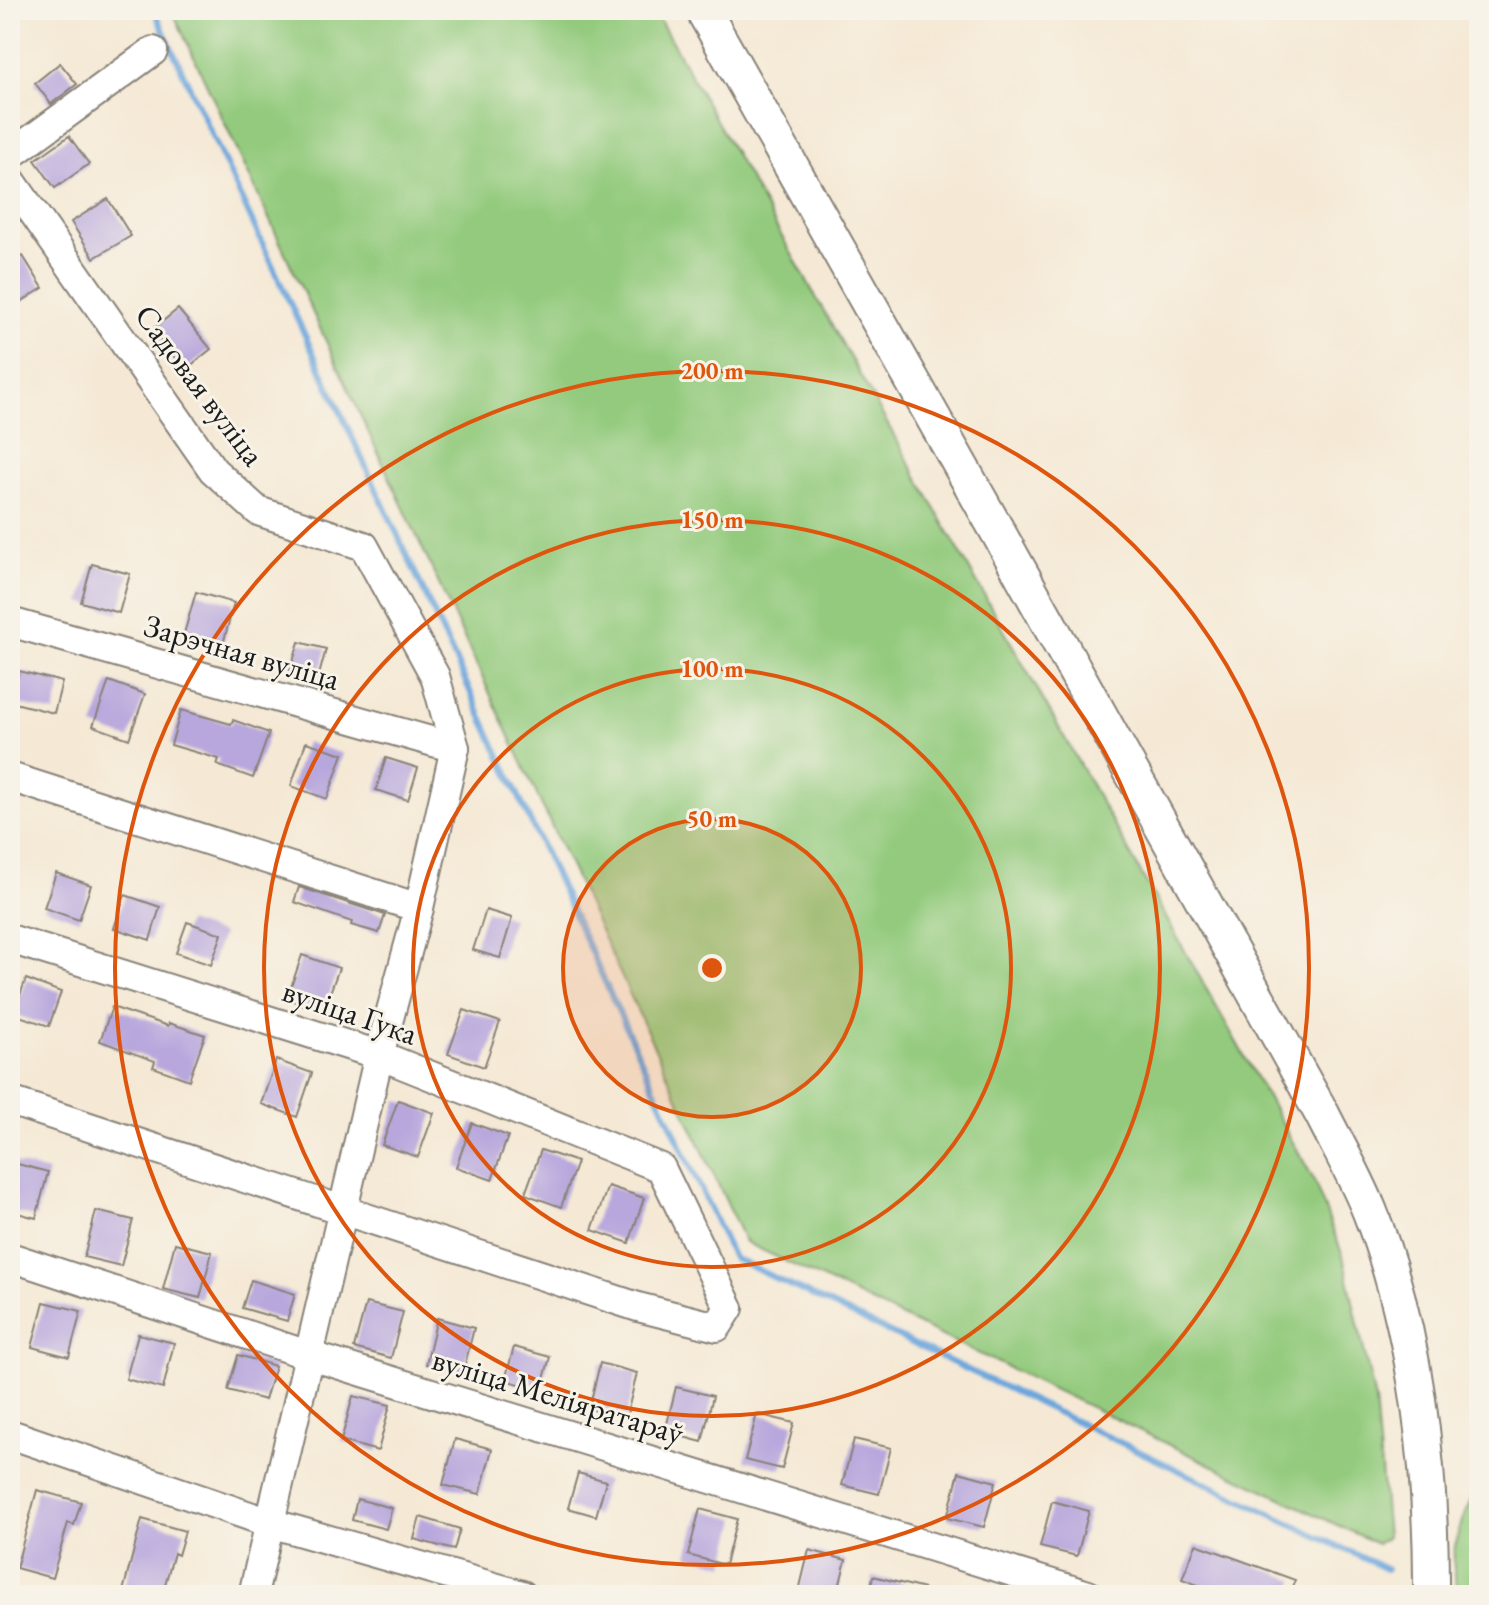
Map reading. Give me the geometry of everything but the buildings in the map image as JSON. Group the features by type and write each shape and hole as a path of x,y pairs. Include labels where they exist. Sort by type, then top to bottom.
{"main road":[{"path":"703,10 1322,1114 1370,1211 1396,1290 1428,1475 1431,1595"}],"street":[{"path":"10,155 153,51"},
{"name":"Садовая вуліца","path":"10,179 213,470 258,511 364,546 435,676 455,748"},
{"name":"Зарэчная вуліца","path":"10,622 455,748"},
{"path":"253,1595 379,1055 419,908 455,748"},
{"path":"10,777 419,908"},
{"name":"вуліца Гука","path":"10,939 379,1055 661,1168 729,1308 717,1327 638,1307 343,1209"},
{"path":"10,1101 343,1209"},
{"name":"вуліца Меліяратараў","path":"10,1257 308,1355 1088,1595"},
{"path":"10,1434 270,1523 522,1595"}],"green space":[{"path":"172,10 654,10 1313,1178 1343,1256 1375,1400 1387,1537 1377,1544 745,1242"},
{"path":"1479,1484 1479,1595 1457,1584 1454,1559 1458,1532"}],"waterway":[{"path":"154,10 733,1258 1386,1569"}]}
